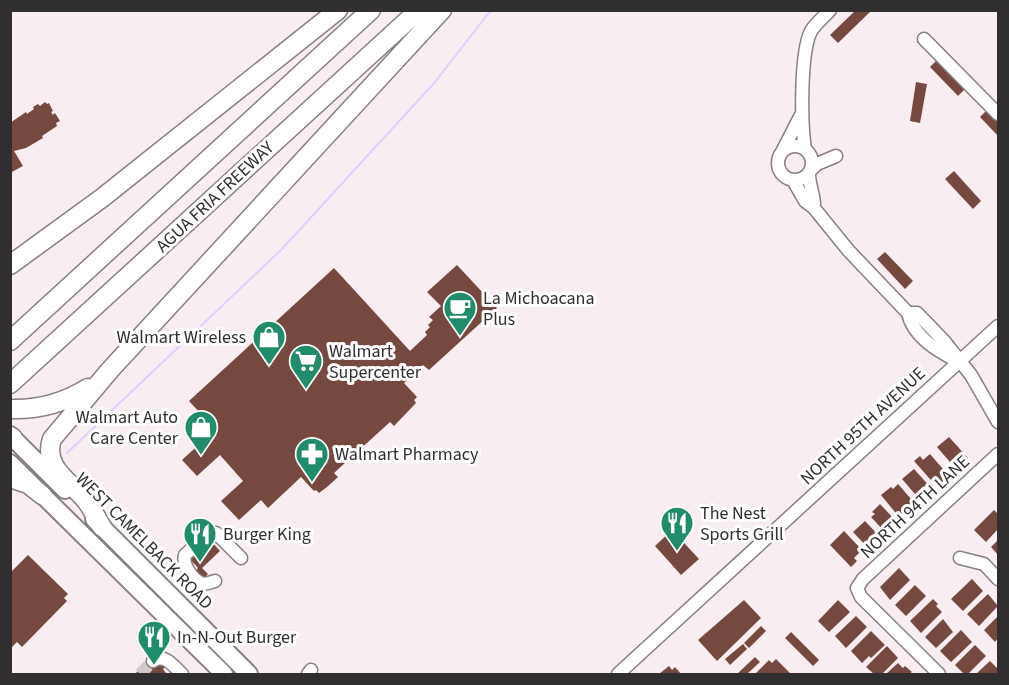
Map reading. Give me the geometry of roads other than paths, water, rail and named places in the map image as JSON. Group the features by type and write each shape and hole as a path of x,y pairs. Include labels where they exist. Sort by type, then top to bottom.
{"highway":[{"path":"10,265 102,198 338,10"},
{"name":"AGUA FRIA FREEWAY","path":"10,341 371,10"},
{"name":"AGUA FRIA FREEWAY","path":"10,384 419,10"},
{"path":"102,527 86,501 55,469 49,446 57,430 442,10"},
{"path":"10,409 62,402 88,388 110,370"},
{"path":"10,478 28,484 42,495"}],"main road":[{"name":"WEST CAMELBACK ROAD","path":"12,437 243,671"},
{"name":"WEST CAMELBACK ROAD","path":"10,463 224,675"},
{"path":"134,585 165,604 218,658 243,671"}],"street":[{"path":"814,208 815,197 809,183 813,163 808,151 801,115 806,46 811,30 830,10"},
{"path":"924,39 999,114"},
{"path":"783,150 793,146 817,156 836,156 817,164 799,180 783,175 778,160 783,150 801,115"},
{"path":"793,180 805,201 814,208 848,250 908,313 917,313 944,341 970,375 999,422"},
{"name":"NORTH 95TH AVENUE","path":"618,675 999,326"},
{"name":"NORTH 94TH LANE","path":"939,675 861,597 857,588 863,579 999,454"},
{"path":"215,582 203,584 200,582 183,563 185,555 208,534 216,533 241,558"},
{"path":"960,558 984,564 999,579"},
{"path":"153,661 159,657 165,658 182,675"}],"waterway":[{"path":"67,453 281,250 435,82 491,10"}],"tunnel":[{"path":"140,674 153,661"}],"place":[{"name":"La Michoacana Plus","path":"460,337"},
{"name":"Walmart Wireless","path":"269,366"},
{"name":"Walmart Supercenter","path":"306,390"},
{"name":"Walmart Auto Care Center","path":"201,456"},
{"name":"Walmart Pharmacy","path":"312,483"},
{"name":"The Nest Sports Grill","path":"677,552"},
{"name":"Burger King","path":"200,563"},
{"name":"In-N-Out Burger","path":"154,666"}]}
